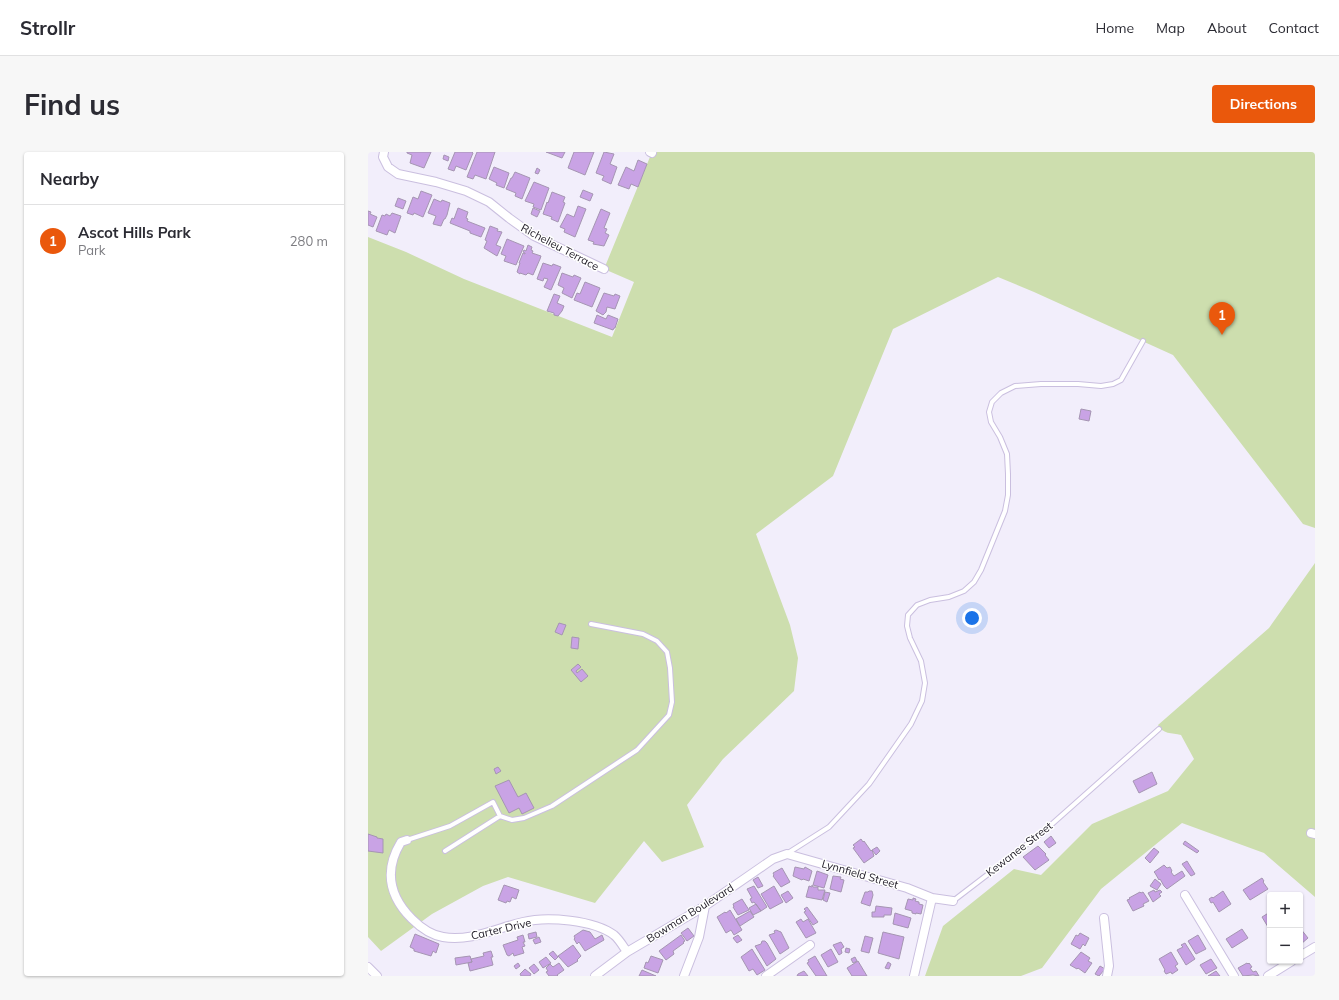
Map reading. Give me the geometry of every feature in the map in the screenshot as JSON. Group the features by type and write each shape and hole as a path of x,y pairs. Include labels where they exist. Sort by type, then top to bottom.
{"street":[{"name":"Richelieu Terrace","path":"384,152 383,157 388,167 398,174 436,182 466,191 489,202 534,236 604,269"},
{"name":"Carter Drive","path":"407,840 401,842 393,858 391,880 395,896 403,910 417,924 429,932 443,937 474,936 524,921 570,920 590,924 606,930 616,936 627,952"},
{"name":"Lynnfield Street","path":"787,854 900,885 932,898"},
{"name":"Bowman Boulevard","path":"595,976 627,952 705,906 773,859 787,854"},
{"path":"1185,895 1234,976"},
{"name":"Kewanee Street","path":"932,898 953,901"},
{"path":"914,976 932,898"},
{"path":"684,976 699,937 705,906"},
{"path":"1104,918 1109,966 1107,976"},
{"path":"766,976 810,945"},
{"path":"1303,954 1315,947"},
{"path":"1268,976 1287,964"},
{"path":"368,967 377,976"}],"lane":[{"path":"787,854 829,826 869,784 911,724 922,701 925,683 921,661 910,638 907,626 908,615 917,605 964,591 974,582 981,570 1005,511 1008,495 1007,454 1000,437 991,422 989,412 992,402 1001,393 1015,386 1078,384 1101,386 1113,384 1121,380 1143,342"},
{"path":"407,840 450,826 493,802 500,816 512,820 524,818 552,806 637,750 669,715 672,702 670,668 666,652 657,641 643,634 591,624"},
{"name":"Kewanee Street","path":"953,901 1043,832 1159,729"},
{"path":"445,851 500,816"}],"green space":[{"path":"652,152 1315,152 1315,528 1303,524 1173,355 998,277 893,329 833,476 756,534 790,625 798,658 794,691 723,759 687,805 704,847 662,862 644,841 595,903 508,877 483,886 432,914 381,951 368,937 368,237 406,252 464,279 612,337 634,282 604,269"},
{"path":"1315,563 1315,897 1264,853 1182,823 1101,889 1042,968 1021,976 925,976 943,926 1014,869 1041,875 1092,824 1168,791 1194,759 1181,735 1165,732 1158,725 1269,628"}],"building":[{"path":"407,152 431,152 424,168 410,163 412,155"},
{"path":"455,152 473,153 466,170 456,166 454,171 448,169"},
{"path":"477,152 495,152 486,179 475,175 473,179 467,177"},
{"path":"546,152 565,152 562,158"},
{"path":"574,152 594,152 585,175 568,168"},
{"path":"604,152 614,154 610,164 617,167 611,184 602,180 604,176 596,173"},
{"path":"444,155 449,157 448,161 443,159"},
{"path":"638,160 647,164 638,187 631,184 629,189 618,185 626,167 634,171"},
{"path":"494,167 509,173 504,188 496,185 497,183 489,179"},
{"path":"537,168 540,170 538,174 535,173"},
{"path":"515,172 530,178 522,199 515,196 516,193 506,189"},
{"path":"534,182 549,188 541,210 533,207 534,204 525,201"},
{"path":"583,190 593,194 590,201 580,197"},
{"path":"421,191 432,195 423,217 414,213 413,215 407,213 413,197 418,199"},
{"path":"552,192 565,197 563,202 565,203 558,222 551,219 552,217 543,214"},
{"path":"398,198 406,201 403,209 395,206"},
{"path":"434,199 441,202 442,200 450,203 447,215 441,226 433,224 436,216 428,213"},
{"path":"578,206 586,209 575,237 564,232 565,229 560,227 567,214 574,217"},
{"path":"458,208 468,212 466,218 468,219 467,221 485,228 481,237 450,223 452,218 454,219"},
{"path":"533,208 540,211 537,217 531,214"},
{"path":"601,209 610,213 604,228 607,229 605,233 609,235 604,246 593,244 594,242 588,240"},
{"path":"368,211 371,212 370,214 377,217 373,227 368,225"},
{"path":"392,213 401,216 395,233 389,230 387,235 376,231 382,215 385,216 386,214 390,216"},
{"path":"490,226 498,229 497,231 502,232 496,245 501,247 497,256 484,248"},
{"path":"507,239 524,246 516,265 504,261 506,256 501,254"},
{"path":"528,245 532,247 532,253 541,256 533,275 528,273 526,275 520,274 517,272 523,253 525,254 523,252 524,250 526,251"},
{"path":"543,263 561,267 551,290 544,287 548,279 544,278 543,281 537,279"},
{"path":"562,273 581,278 572,298 562,293 564,288 558,285"},
{"path":"585,282 600,288 592,307 574,300 577,293 580,294"},
{"path":"604,293 620,296 615,309 607,307 606,312 603,315 596,311"},
{"path":"554,294 560,296 557,303 564,306 558,316 547,311"},
{"path":"597,315 606,319 608,315 618,319 615,328 613,330 594,323"},
{"path":"1081,409 1091,411 1089,421 1079,419"},
{"path":"559,623 566,625 562,635 555,632"},
{"path":"572,637 579,638 578,649 571,648"},
{"path":"578,664 581,667 576,671 577,673 582,669 588,676 581,682 571,670"},
{"path":"498,767 501,771 496,774 494,769"},
{"path":"1152,772 1157,784 1139,793 1133,781"},
{"path":"509,780 518,797 526,793 534,808 522,814 519,808 509,813 495,786"},
{"path":"368,834 383,839 383,853 368,851"},
{"path":"1051,836 1056,843 1049,848 1044,842"},
{"path":"861,839 871,851 872,850 874,856 864,863 853,848 855,847 853,845"},
{"path":"1185,841 1199,851 1197,853 1183,844"},
{"path":"1038,846 1046,854 1045,855 1049,860 1035,870 1023,857"},
{"path":"877,847 880,851 876,855 872,850"},
{"path":"1154,848 1159,852 1150,863 1145,858"},
{"path":"1187,861 1195,874 1191,876 1182,864"},
{"path":"1164,865 1167,868 1170,867 1174,876 1182,871 1185,876 1167,889 1154,872"},
{"path":"795,867 804,869 805,867 812,871 809,881 793,876"},
{"path":"782,868 790,882 781,887 773,876 773,873"},
{"path":"817,871 828,875 824,888 813,885"},
{"path":"833,876 841,877 840,879 844,880 841,892 830,889"},
{"path":"758,877 763,886 758,888 753,880"},
{"path":"1262,878 1268,889 1250,900 1243,890"},
{"path":"1155,879 1161,884 1157,890 1150,886"},
{"path":"504,885 519,890 516,899 512,897 510,902 507,901 506,903 498,900"},
{"path":"812,885 813,887 818,887 818,890 825,890 822,900 806,897 809,886 812,887"},
{"path":"754,886 767,907 761,911 754,902 752,903 750,899 752,898 747,889"},
{"path":"774,886 783,902 770,909 761,894"},
{"path":"1154,890 1155,892 1160,890 1162,892 1159,894 1161,896 1153,902 1148,893"},
{"path":"788,891 793,898 786,903 781,895"},
{"path":"872,891 873,895 870,906 861,903 865,892"},
{"path":"1223,891 1231,904 1219,912 1213,902 1211,903 1209,899"},
{"path":"825,892 830,893 827,902 823,900"},
{"path":"1140,892 1143,892 1149,901 1143,904 1144,906 1133,911 1127,900"},
{"path":"913,898 916,899 915,901 919,902 919,904 923,905 921,914 912,913 912,911 905,909 908,899 913,900"},
{"path":"742,899 749,910 738,915 733,907 733,904"},
{"path":"756,904 761,911 753,915 749,908"},
{"path":"876,906 892,908 891,915 884,915 884,917 872,917 872,912 875,912"},
{"path":"807,907 818,922 813,925 804,912 806,911 804,909"},
{"path":"730,910 742,930 734,935 731,930 726,933 717,917"},
{"path":"750,911 754,917 740,926 736,919"},
{"path":"895,913 911,918 908,928 893,924"},
{"path":"1267,914 1267,925 1262,917"},
{"path":"801,919 803,922 808,919 816,933 806,938 796,922"},
{"path":"688,928 694,936 687,941 681,933"},
{"path":"1242,929 1248,938 1232,948 1226,939"},
{"path":"583,930 590,932 595,939 602,935 604,940 585,951 579,942 577,944 574,939 574,936"},
{"path":"776,930 781,932 789,948 780,954 769,935 775,933 774,931"},
{"path":"536,932 537,937 529,939 528,934"},
{"path":"883,932 904,937 899,959 878,953"},
{"path":"1303,932 1308,938 1303,942"},
{"path":"1080,933 1089,938 1085,946 1083,944 1080,949 1071,944 1076,935 1078,936"},
{"path":"415,934 439,944 436,953 433,951 431,956 414,951 414,949 410,947"},
{"path":"523,935 525,942 523,942 525,946 522,947 524,953 514,956 513,953 509,956 507,955 503,945 518,940 517,937"},
{"path":"681,935 685,941 683,942 684,943 673,951 674,954 666,960 659,951"},
{"path":"738,935 742,940 737,943 733,938"},
{"path":"1198,935 1206,949 1196,954 1188,941"},
{"path":"865,936 873,938 869,953 861,951"},
{"path":"539,937 541,942 535,944 533,940"},
{"path":"762,941 767,943 776,959 767,966 755,946 761,944"},
{"path":"841,942 844,947 841,949 842,953 839,955 833,945"},
{"path":"1185,943 1195,959 1186,965 1177,950 1183,947 1181,945"},
{"path":"573,945 581,956 577,960 578,961 568,967 558,956"},
{"path":"846,948 850,949 849,953 845,952"},
{"path":"752,949 765,970 757,975 753,969 749,971 741,957"},
{"path":"831,949 838,962 828,967 821,955"},
{"path":"491,951 493,965 470,971 468,963 472,962 471,959 484,956 483,953"},
{"path":"553,951 558,957 555,960 549,954"},
{"path":"1081,952 1090,958 1088,961 1092,963 1085,973 1070,965"},
{"path":"1171,952 1178,964 1175,966 1178,970 1172,974 1171,972 1166,974 1159,959"},
{"path":"470,956 472,962 456,965 455,958"},
{"path":"651,956 663,960 658,973 644,968 646,962 648,963"},
{"path":"815,956 827,976 816,976 807,963 809,962 808,960"},
{"path":"546,957 551,963 543,968 539,962"},
{"path":"855,957 857,961 853,963 851,959"},
{"path":"1211,959 1217,968 1206,974 1200,965"},
{"path":"858,961 867,976 852,976 847,968"},
{"path":"888,962 891,964 889,969 885,968"},
{"path":"518,963 520,966 516,969 514,966"},
{"path":"559,963 564,970 557,975 558,976 549,976 546,972 548,971 546,968 550,964 553,967"},
{"path":"1249,963 1252,967 1250,968 1253,972 1256,971 1259,976 1243,976 1238,968"},
{"path":"534,964 539,970 534,974 529,968"},
{"path":"1100,966 1105,969 1099,976 1095,974"},
{"path":"525,969 531,974 530,976 521,976 520,974"},
{"path":"642,970 656,976 639,976"},
{"path":"804,971 808,976 797,976 798,974"},
{"path":"1216,971 1220,976 1208,976"}],"place":[{"name":"Ascot Hills Park","path":"1222,335"}]}
